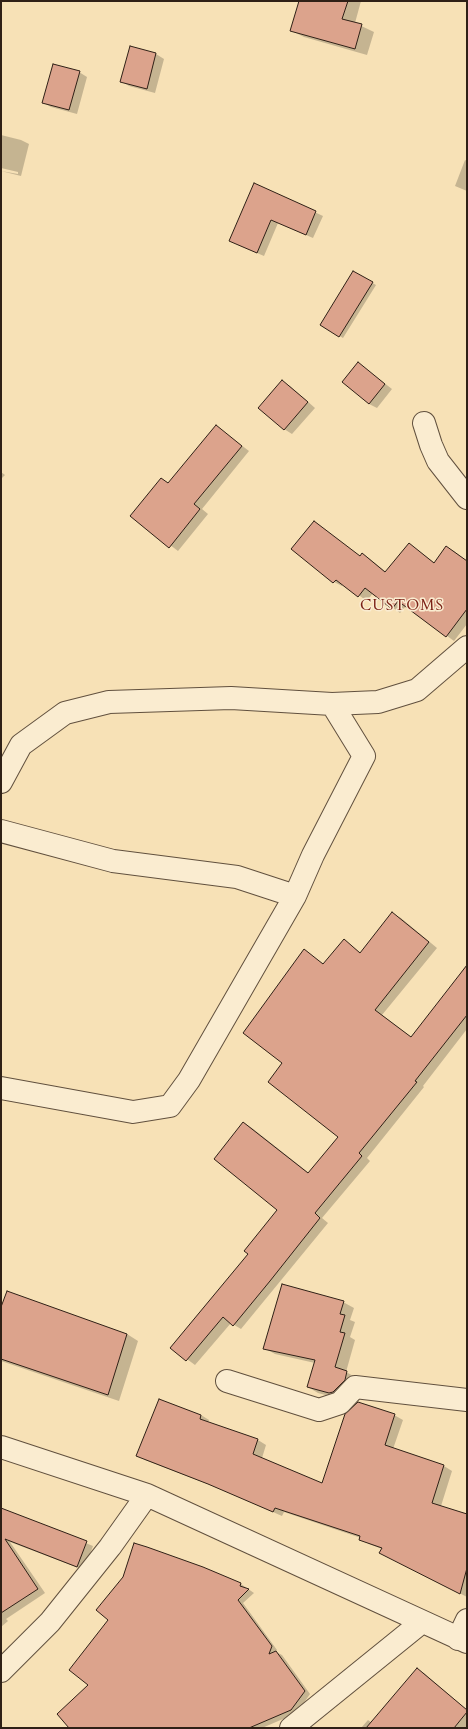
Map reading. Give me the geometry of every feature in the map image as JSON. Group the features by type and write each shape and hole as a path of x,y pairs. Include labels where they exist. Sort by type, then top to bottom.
{"street":[{"path":"424,423 431,446 438,461 467,498"},
{"path":"1,782 21,745 64,714 109,702 231,698 332,704 378,702 417,690 467,647"},
{"path":"1,1088 133,1112 170,1106 189,1080 295,896 313,855 364,756 332,704"},
{"path":"1,831 113,861 237,877 295,896"},
{"path":"227,1381 319,1410 340,1403 356,1388 467,1400"},
{"path":"1,1447 147,1495 422,1622 464,1633"},
{"path":"1,1671 50,1622 110,1547 147,1495"},
{"path":"291,1728 422,1622"}],"building":[{"path":"299,1 348,1 342,19 362,24 355,49 290,31"},
{"path":"130,46 156,53 147,89 120,82"},
{"path":"53,64 80,71 69,110 42,103"},
{"path":"254,183 316,211 306,235 271,220 257,253 229,241"},
{"path":"353,271 373,282 339,337 320,325"},
{"path":"358,362 385,384 369,404 342,382"},
{"path":"282,380 308,402 284,430 258,408"},
{"path":"216,425 242,446 194,504 200,509 169,548 130,516 161,478 168,483"},
{"path":"314,521 360,556 362,553 385,572 409,543 434,563 446,546 467,561 467,609 446,637 398,601 392,609 365,588 358,597 336,580 333,583 291,549"},
{"path":"392,912 429,942 375,1010 411,1037 467,965 467,1015 415,1081 417,1082 359,1153 362,1156 315,1213 320,1218 270,1281 233,1326 223,1317 186,1361 170,1348 248,1254 244,1251 277,1210 214,1159 243,1122 308,1173 338,1137 268,1082 282,1063 243,1033 304,949 323,964 344,939 360,953"},
{"path":"282,1284 344,1301 340,1314 345,1315 340,1332 345,1333 335,1367 347,1371 345,1380 333,1392 329,1393 307,1387 315,1360 263,1349"},
{"path":"7,1291 127,1334 108,1395 1,1359 1,1307"},
{"path":"159,1399 201,1415 200,1419 258,1439 253,1454 322,1483 345,1414 358,1402 395,1414 385,1445 444,1465 432,1503 467,1514 467,1568 460,1594 379,1553 382,1548 359,1540 360,1536 275,1508 273,1512 208,1484 136,1456"},
{"path":"1,1508 87,1541 77,1567 5,1539 38,1589 1,1613"},
{"path":"134,1543 203,1567 241,1583 240,1586 249,1589 238,1600 272,1646 269,1654 276,1651 305,1691 291,1710 249,1728 69,1728 57,1714 88,1685 69,1670 108,1620 96,1610 123,1577"},
{"path":"417,1668 467,1710 454,1728 366,1728"}],"district":[{"name":"CUSTOMS","path":"402,607"}]}
